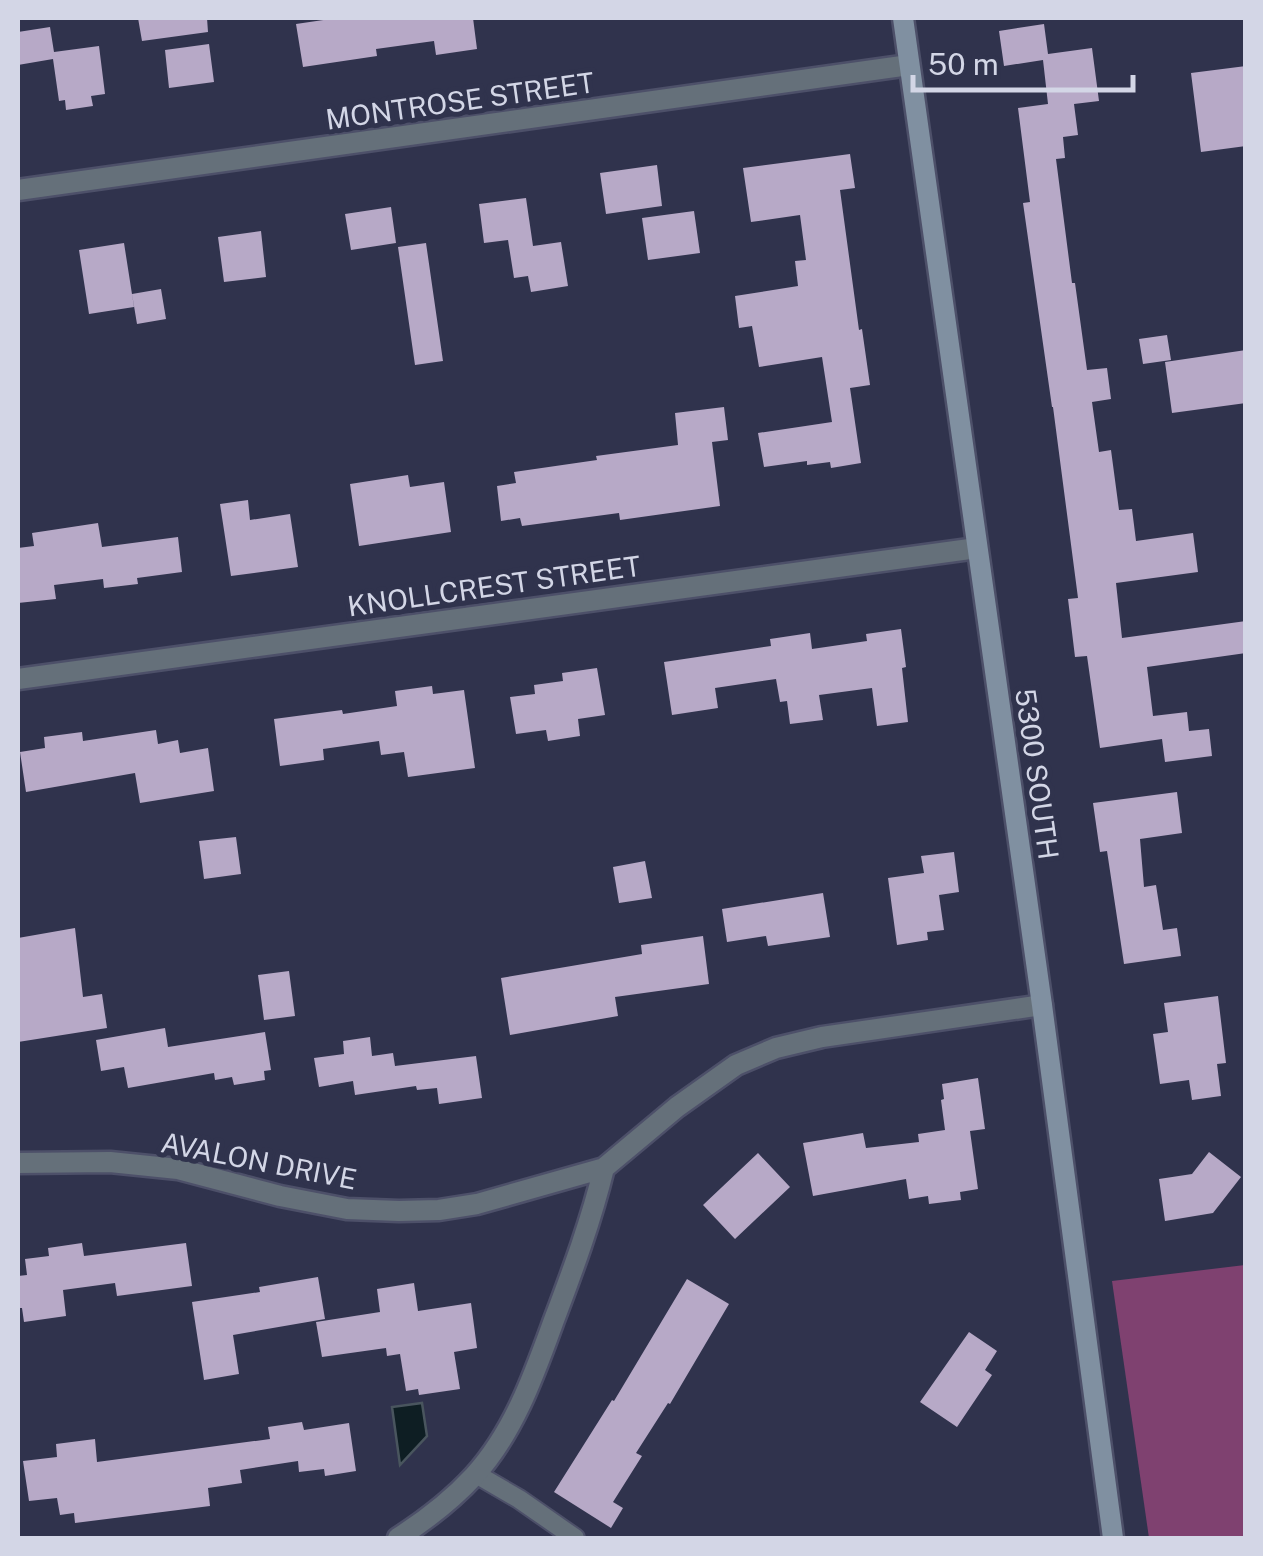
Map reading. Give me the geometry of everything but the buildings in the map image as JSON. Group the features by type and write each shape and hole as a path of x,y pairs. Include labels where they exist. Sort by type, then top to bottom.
{"main road":[{"name":"5300 SOUTH","path":"902,18 1042,1004 1113,1538"}],"street":[{"name":"MONTROSE STREET","path":"18,190 909,65"},
{"name":"KNOLLCREST STREET","path":"18,680 977,548"},
{"name":"AVALON DRIVE","path":"18,1163 110,1162 178,1170 347,1209 439,1210 478,1204 604,1168 676,1107 736,1065 776,1048 822,1037 1042,1004"},
{"path":"398,1538 433,1516 476,1474 511,1424 590,1224 604,1168"}],"lane":[{"path":"476,1474 575,1538"}],"shaded area":[{"path":"1245,1265 1245,1538 1149,1538 1112,1281"},
{"path":"422,1403 427,1436 400,1465 392,1407"}]}
